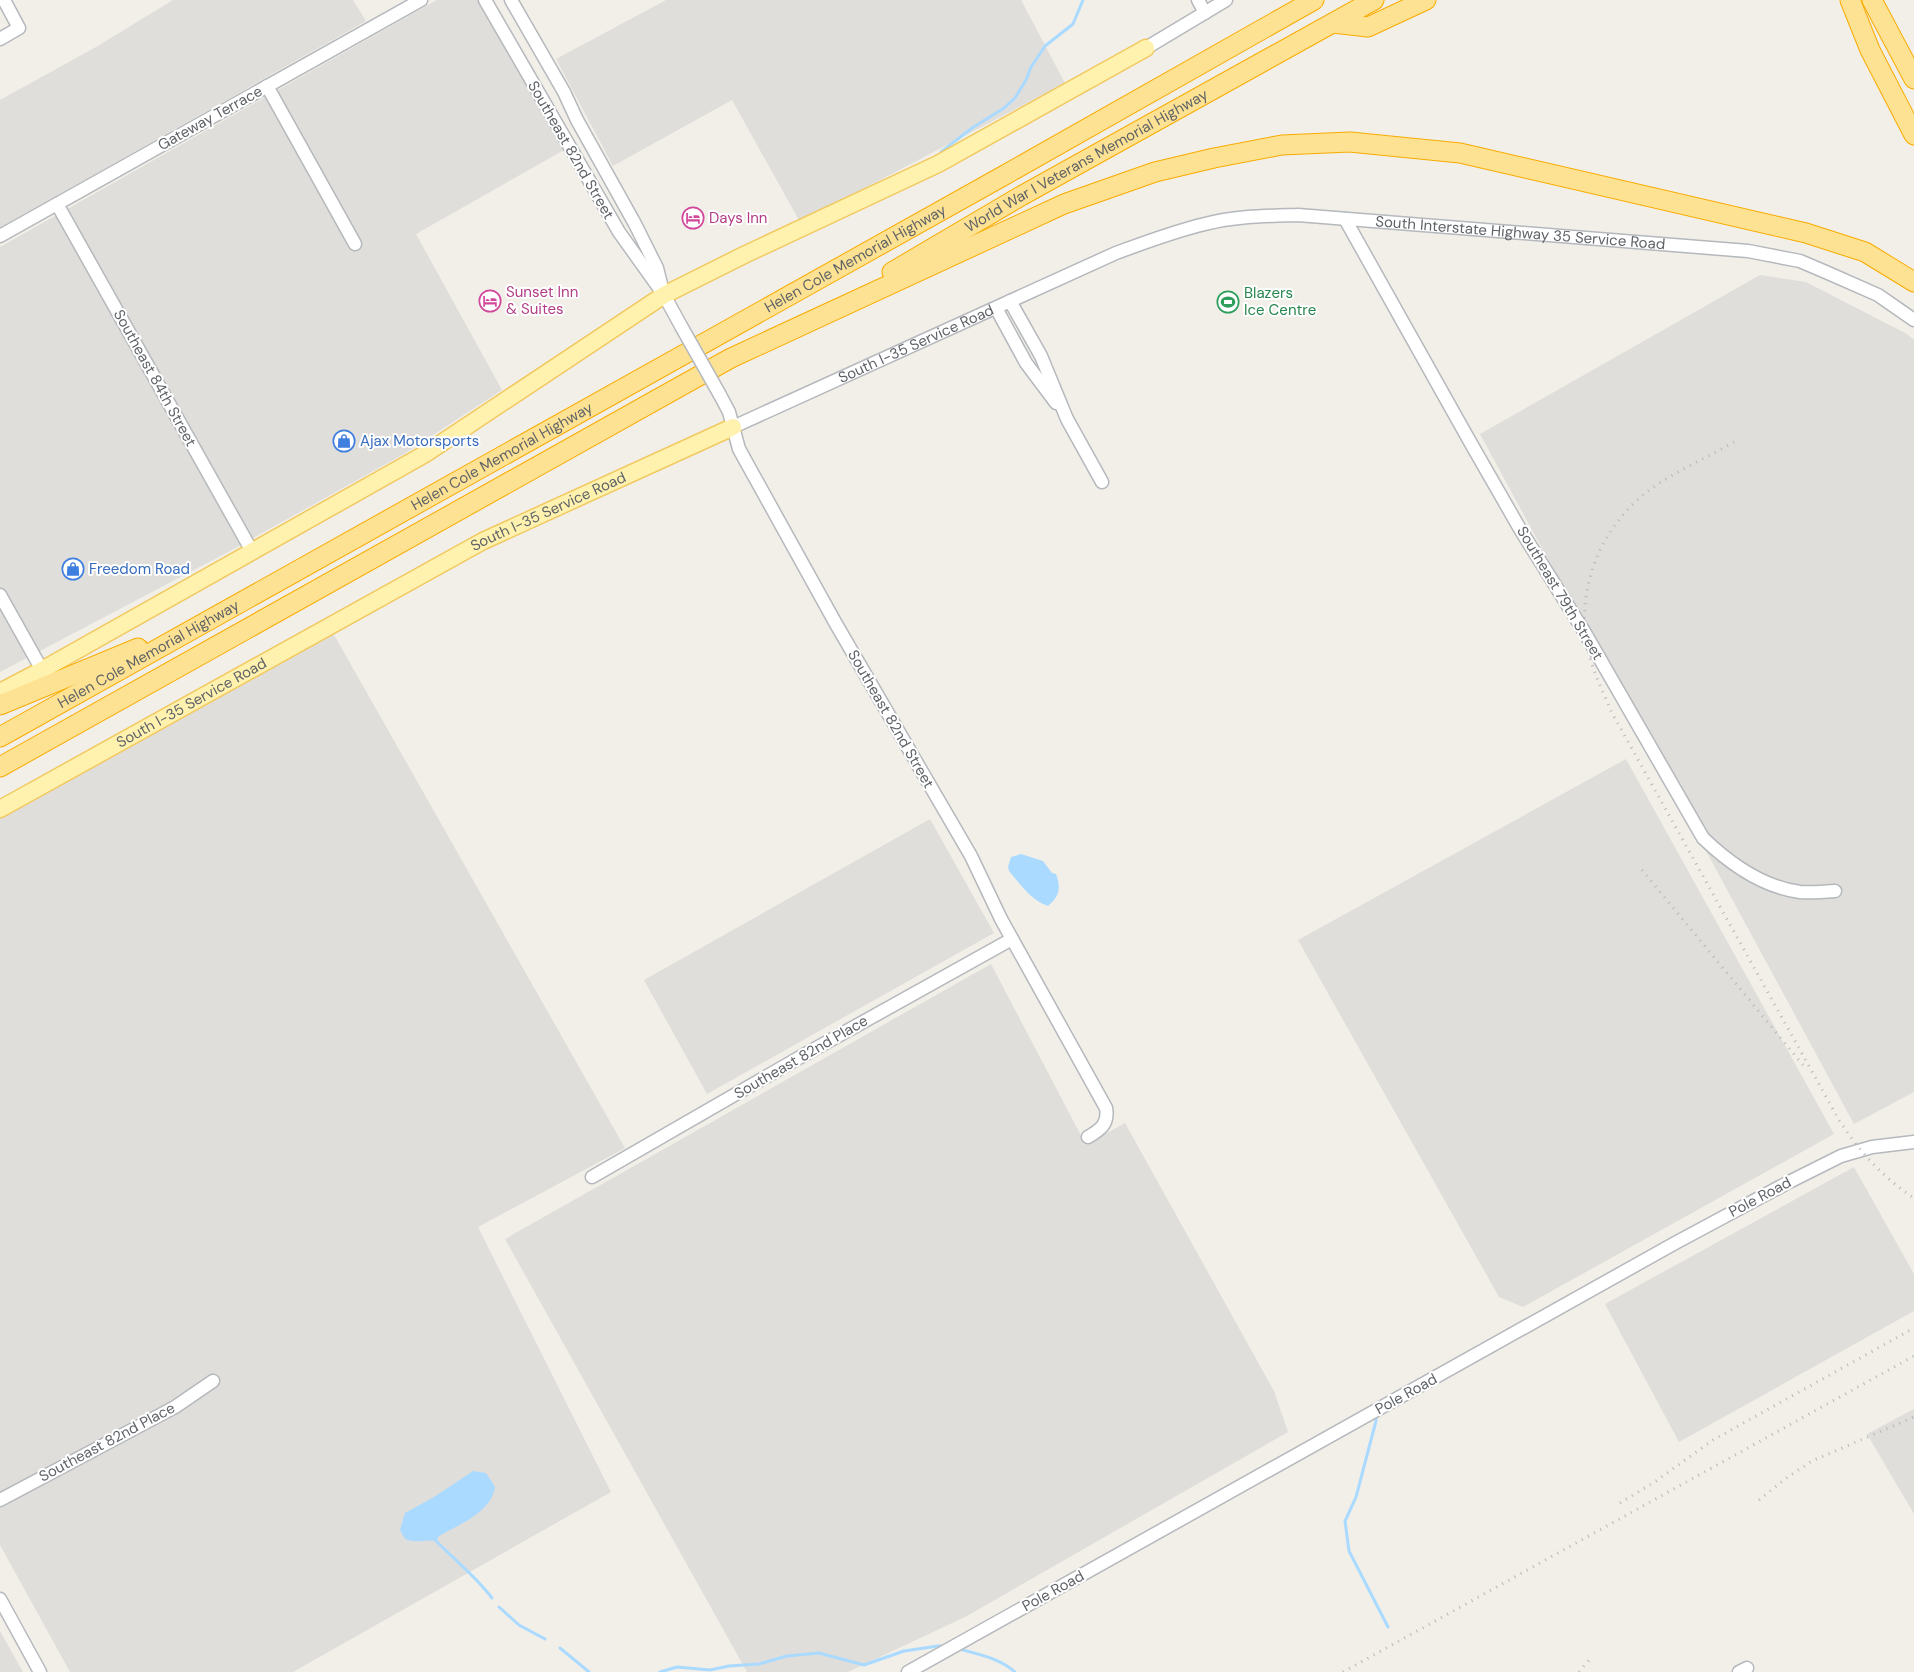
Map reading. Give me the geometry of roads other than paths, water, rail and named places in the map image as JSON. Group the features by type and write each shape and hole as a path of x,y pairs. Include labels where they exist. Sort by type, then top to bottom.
{"highway":[{"path":"1250,36 1289,0"},
{"name":"World War I Veterans Memorial Highway","path":"1003,176 1314,0"},
{"name":"World War I Veterans Memorial Highway","path":"801,326 1021,196 1374,0"},
{"path":"1333,23 1368,27 1426,0"},
{"path":"1850,0 1870,50 1914,136"},
{"path":"1872,0 1914,79"},
{"path":"801,326 1064,204 1154,172 1282,145 1340,143 1460,153 1806,233 1865,252 1914,282"},
{"name":"Helen Cole Memorial Highway","path":"0,737 1003,176"},
{"name":"Helen Cole Memorial Highway","path":"0,767 731,358 801,326"},
{"path":"0,705 217,616"},
{"path":"0,782 52,738"}],"main road":[{"path":"0,692 253,553 426,454 664,296 744,255 938,164 1146,48"},
{"name":"South I-35 Service Road","path":"0,809 483,541 733,427"}],"street":[{"path":"0,39 19,28 4,0"},
{"name":"Gateway Terrace","path":"0,236 421,0"},
{"name":"Southeast 82nd Street","path":"485,0 619,232 664,296 682,326 729,412 739,449 836,624 971,856 1001,919 1106,1108 1106,1118 1103,1126 1088,1137"},
{"name":"Southeast 82nd Street","path":"511,0 564,92 577,120 635,224 656,268 664,296"},
{"path":"1198,0 1205,13"},
{"path":"1146,48 1226,0"},
{"path":"267,86 355,244"},
{"name":"Southeast 84th Street","path":"57,204 253,553"},
{"name":"South Interstate Highway 35 Service Road","path":"1116,253 1168,234 1207,223 1258,216 1298,215 1634,240 1756,252 1800,261 1878,296 1914,320"},
{"name":"Southeast 79th Street","path":"1345,219 1520,529 1585,633 1703,838 1726,860 1752,876 1776,886 1800,892 1835,891"},
{"name":"South I-35 Service Road","path":"733,427 1116,253"},
{"path":"1010,301 1041,356 1067,419 1102,482"},
{"path":"996,308 1026,363 1067,419"},
{"path":"0,595 42,670"},
{"name":"Southeast 82nd Place","path":"592,1177 802,1056 1012,939"},
{"name":"Pole Road","path":"908,1672 1782,1185 1851,1152 1872,1147 1914,1142"},
{"name":"Southeast 82nd Place","path":"0,1500 175,1407 213,1381"},
{"path":"1,1604 40,1672"}],"water":[{"path":"1021,854 1043,861 1052,873 1056,874 1059,883 1057,895 1048,906 1031,896 1009,871 1008,867 1011,857"},
{"path":"473,1471 486,1473 495,1487 492,1496 481,1511 464,1523 439,1536 436,1541 405,1539 400,1530 405,1513 434,1497"}],"waterway":[{"path":"941,152 972,128 1004,108 1015,98 1026,80 1031,67 1045,46 1073,24 1083,0"},
{"path":"1376,1413 1376,1421 1356,1497 1345,1521 1349,1551 1388,1627"},
{"path":"436,1541 492,1598"},
{"path":"499,1607 519,1625 545,1639"},
{"path":"660,1672 677,1667 710,1670 729,1666 759,1664 787,1656 819,1653 864,1665 904,1651 946,1646"},
{"path":"560,1648 589,1672"},
{"path":"963,1650 997,1661 1015,1672"}],"railway":[{"path":"1734,442 1658,484 1631,506 1617,523 1604,542 1595,562 1589,583 1585,605 1588,650 1595,674 1612,713 1839,1120 1872,1163 1892,1182 1914,1198"},
{"path":"1642,870 1803,1065"},
{"path":"1620,1503 1656,1481 1713,1440 1914,1328"},
{"path":"1343,1672 1914,1356"},
{"path":"1759,1500 1785,1479 1812,1461 1914,1417"},
{"path":"1579,1672 1589,1660"}],"place":[{"name":"Days Inn","path":"693,218"},
{"name":"Sunset Inn & Suites","path":"490,301"},
{"name":"Blazers Ice Centre","path":"1228,302"},
{"name":"Ajax Motorsports","path":"344,441"},
{"name":"Freedom Road","path":"73,569"}]}
